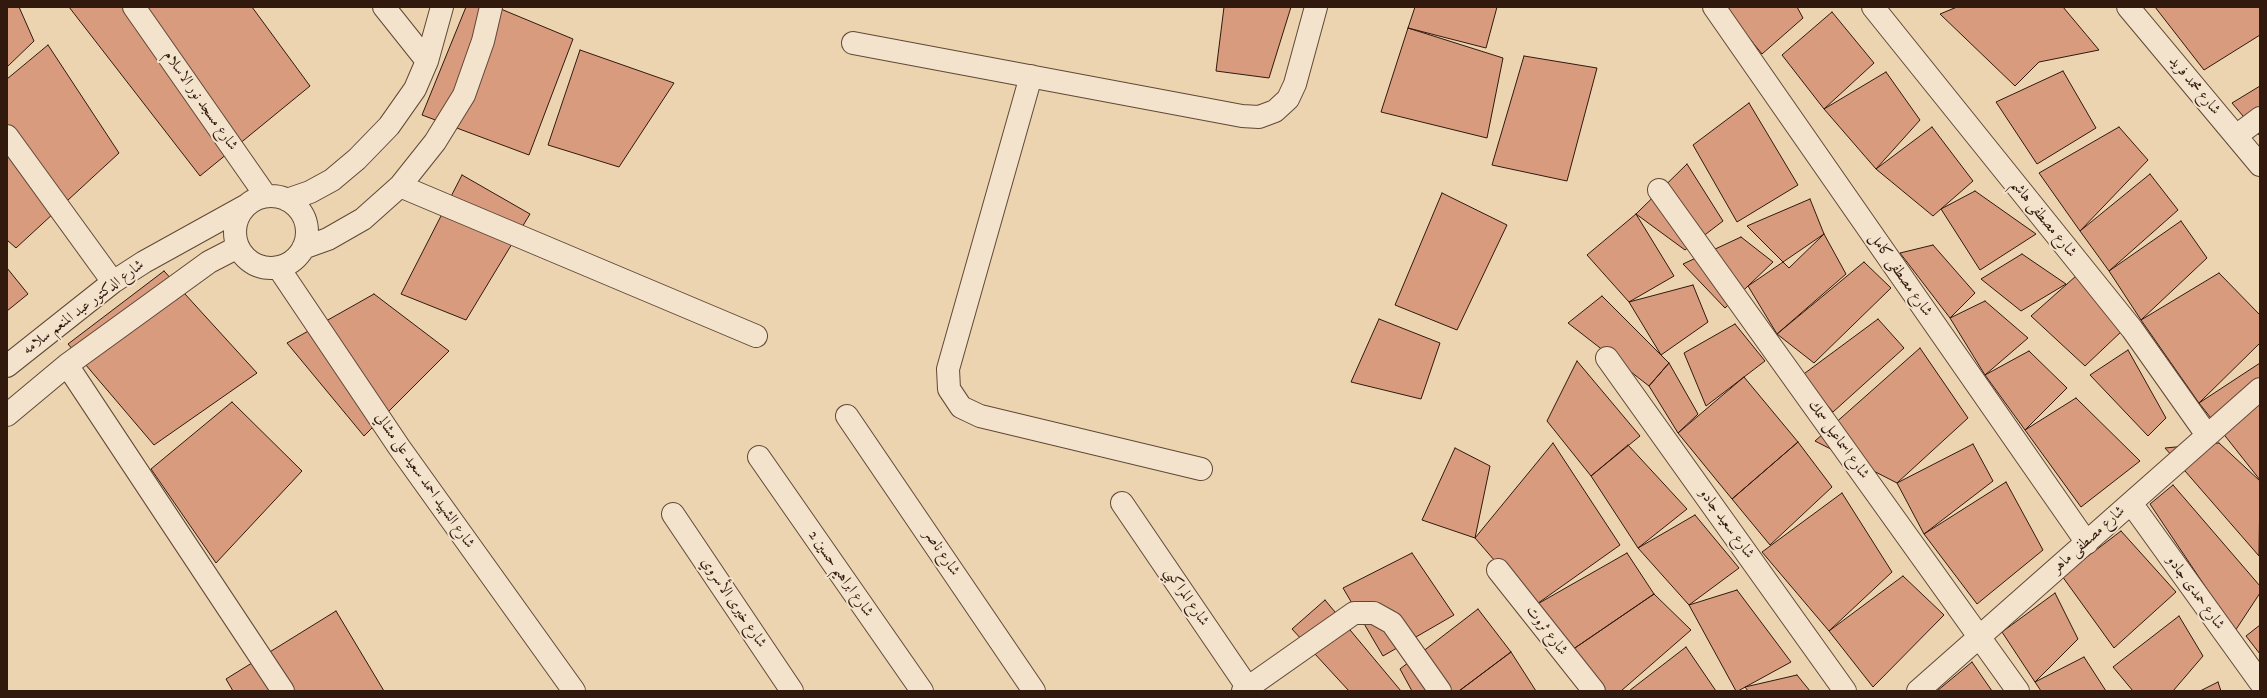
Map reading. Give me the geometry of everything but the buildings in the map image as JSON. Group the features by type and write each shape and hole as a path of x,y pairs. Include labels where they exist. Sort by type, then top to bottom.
{"street":[{"name":"شارع مسجد نور الاسلام","path":"134,7 257,200"},
{"path":"384,7 427,61"},
{"path":"287,200 310,192 332,180 357,159 389,126 415,89 427,61 442,7"},
{"path":"303,248 328,239 358,223 400,186 436,142 464,95 483,41 491,7"},
{"path":"853,43 1242,116 1259,117 1275,111 1288,99 1295,84 1316,7"},
{"name":"شارع مصطفى كامل","path":"1714,7 2087,543"},
{"name":"شارع مصطفى هاشم","path":"1873,7 2132,329 2207,435"},
{"name":"شارع محمد فريد","path":"2128,7 2260,166"},
{"path":"1032,76 948,369 949,389 961,407 980,416 1201,469"},
{"path":"2236,136 2260,118"},
{"path":"7,136 113,282"},
{"path":"400,186 756,336"},
{"name":"شارع اسماعيل سمك","path":"1659,190 2018,691"},
{"path":"277,196 287,200 299,208 305,221 307,234 303,248 293,260 278,267 267,267 255,264 238,247 235,236 236,225 240,214 257,200 277,196"},
{"name":"شارع الدكتور عبد المنعم سلامه","path":"7,366 113,282 144,262 257,200"},
{"path":"7,415 67,365 209,262 238,247"},
{"name":"شارع الشهيد احمد سعيد على مشالي","path":"278,267 399,447 574,691"},
{"name":"شارع سعيد جادو","path":"1607,358 1845,691"},
{"path":"67,365 283,691"},
{"name":"شارع مصطفى ماهر","path":"1918,691 2087,543 2260,388"},
{"name":"شارع ناصر","path":"847,416 1034,691"},
{"name":"شارع ابراهيم حسين 2","path":"759,457 922,691"},
{"name":"شارع المراكبي","path":"1122,503 1247,690"},
{"name":"شارع حمدى جادو","path":"2130,503 2260,682"},
{"name":"شارع خيرى الأسروي","path":"673,514 792,691"},
{"name":"شارع ثروت","path":"1498,570 1594,691"},
{"path":"1247,690 1338,623 1354,613 1374,613 1392,623 1440,691"}]}
